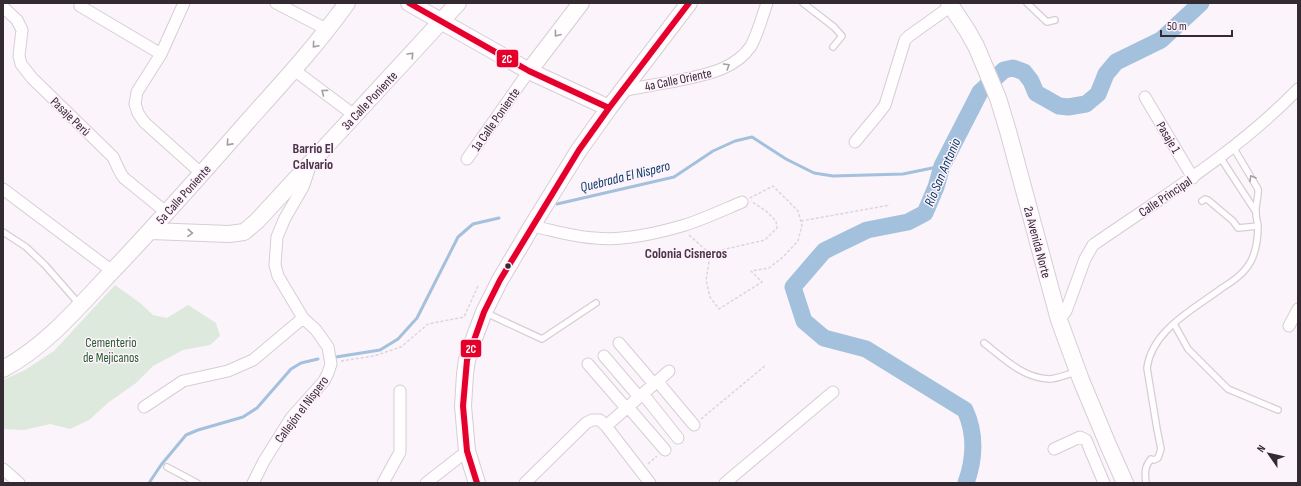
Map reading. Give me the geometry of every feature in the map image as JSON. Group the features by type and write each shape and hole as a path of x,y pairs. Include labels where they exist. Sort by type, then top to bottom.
{"main road":[{"name":"5a Calle Poniente","path":"3,369 19,360 57,330 151,231 294,70 328,30 347,3"},
{"path":"409,3 442,21 471,32 529,71 609,108"},
{"name":"3a Calle Poniente","path":"151,231 229,234 244,232 257,221 458,3"},
{"name":"1a Calle Poniente","path":"529,71 581,3"},
{"path":"477,483 467,451 463,406 465,374 472,344 484,312 500,280 579,150 689,3"},
{"name":"2a Avenida Norte","path":"950,5 967,30 979,52 998,98 1059,320 1109,448 1125,483"}],"street":[{"path":"184,3 161,54 137,92 135,104 138,113 144,122 202,174"},
{"path":"276,3 328,30"},
{"name":"4a Calle Oriente","path":"622,91 702,76 721,70 736,61 752,44 767,3"},
{"path":"79,4 161,54"},
{"path":"855,142 885,105 905,40 950,5"},
{"name":"Pasaje Perú","path":"3,7 14,16 22,30 19,56 21,64 32,78 113,157 118,166 119,172 124,178 167,213"},
{"path":"294,70 354,115"},
{"name":"1a Calle Poniente","path":"467,159 529,71"},
{"name":"Calle Principal","path":"1059,320 1066,311 1085,259 1093,245 1193,178 1261,124 1298,89"},
{"name":"Pasaje 1","path":"1145,97 1193,178"},
{"name":"Callejón el Nispero","path":"253,483 264,461 291,418 324,381 331,364 328,347 316,330 303,318 278,276 275,265 277,237 285,218 303,187 311,163"},
{"path":"3,189 112,271"},
{"path":"532,226 596,239 620,238 649,234 678,227 742,202"},
{"path":"1289,326 1298,309"},
{"path":"144,407 183,381 228,371 254,360 303,318"},
{"path":"619,343 694,425"},
{"path":"604,356 641,395 678,438"},
{"path":"588,364 664,450"},
{"path":"606,426 669,371"},
{"path":"384,483 400,452 400,391"},
{"path":"725,483 834,392"},
{"path":"525,483 586,422 592,420 600,420 606,426 650,483"},
{"path":"1054,449 1080,437 1086,440 1104,483"},
{"path":"426,483 467,451"},
{"path":"3,469 19,483"}],"lane":[{"path":"803,3 834,27 842,36 833,47"},
{"path":"1027,3 1047,22 1055,20"},
{"path":"1146,483 1145,472 1147,464 1151,459 1154,460 1158,458 1161,449 1147,368 1148,361 1162,336 1174,324 1241,275 1251,261 1256,245 1258,226 1256,212 1259,196 1258,189 1233,147"},
{"path":"1220,157 1256,212"},
{"path":"1202,201 1205,199 1208,200 1233,221 1238,228 1258,226"},
{"path":"3,232 26,247 45,265 80,306"},
{"path":"484,312 542,339 596,303"},
{"path":"1174,324 1188,349 1228,389 1278,410"},
{"path":"984,343 1009,363 1032,375 1049,379 1082,376"},
{"path":"167,467 197,483"}],"path":[{"path":"678,227 707,251 709,262 706,280 710,297 718,309 762,282 751,271 770,268 798,241 802,225 798,211 773,186 748,199 776,220 777,228 765,240 717,251"},
{"path":"801,221 890,206"},
{"path":"331,364 380,354 400,347 428,324 464,317 478,286"},
{"path":"694,425 766,365"},
{"path":"640,470 664,450"}],"green space":[{"name":"Cementerio de Mejicanos","path":"115,285 140,303 153,315 167,318 188,305 216,323 220,336 210,345 183,350 153,366 136,383 109,402 89,420 70,429 50,424 24,430 3,429 3,380 25,370 54,351"}],"waterway":[{"name":"Río San Antonio","path":"966,483 973,455 973,437 969,419 965,410 866,349 824,338 804,321 793,287 824,251 867,230 908,222 925,213 936,187 942,166 980,92 1004,70 1013,68 1024,72 1031,81 1036,93 1059,106 1068,107 1086,104 1098,94 1106,74 1116,62 1161,40 1201,3"},
{"name":"Quebrada El Nispero","path":"557,204 674,177 713,151 735,141 752,137 786,159 814,173 833,176 903,174 942,166"},
{"name":"Quebrada El Nispero","path":"336,357 380,350 398,339 417,318 458,237 473,224 499,218"},
{"name":"Quebrada El Nispero","path":"149,483 161,465 186,435 243,417 257,408 291,369 301,363 318,359"}],"transit line":[{"name":"2C","path":"409,3 529,71 609,108"},
{"name":"2C","path":"477,483 467,451 463,406 467,360 484,312 500,280 579,150 689,3"}],"district":[{"name":"Barrio El Calvario","path":"313,156"},
{"name":"Colonia Cisneros","path":"686,253"}]}
